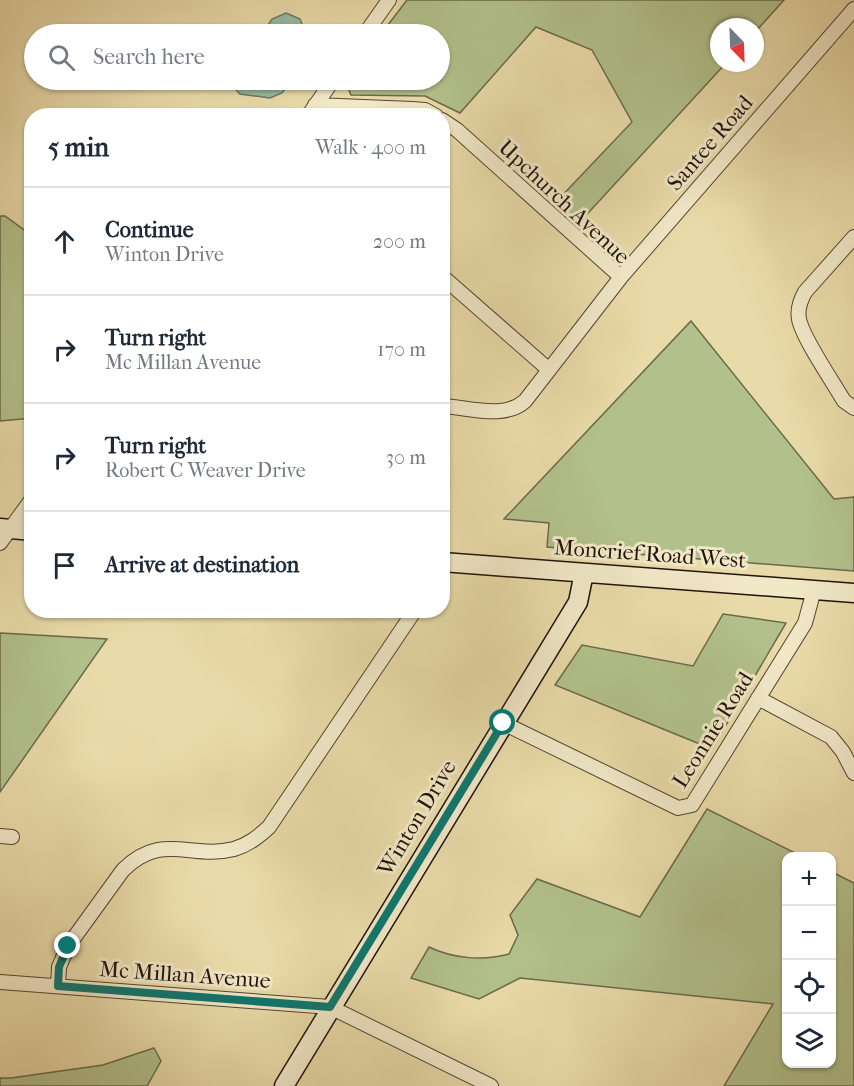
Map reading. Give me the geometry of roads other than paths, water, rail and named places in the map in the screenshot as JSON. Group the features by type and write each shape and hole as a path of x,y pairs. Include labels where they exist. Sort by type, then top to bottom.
{"street":[{"path":"372,24 389,0"},
{"name":"Santee Road","path":"621,278 854,9"},
{"path":"313,108 326,90"},
{"name":"Upchurch Avenue","path":"450,130 621,278 548,369"},
{"path":"854,237 805,292 798,310 801,327 844,400 854,408"},
{"path":"450,283 548,369 537,387 518,407 512,410 450,409"},
{"path":"3,533 24,508"},
{"path":"3,533 24,532"},
{"name":"Moncrief Road West","path":"450,563 854,593"},
{"name":"Winton Drive","path":"284,1086 578,602 584,573"},
{"name":"Leonnie Road","path":"503,723 682,808 695,802 805,623 814,590"},
{"path":"58,986 59,967 68,946 131,863 155,850 168,848 222,851 234,849 258,838 269,827 410,618"},
{"path":"758,698 831,737 854,772"},
{"name":"Mc Millan Avenue","path":"0,982 330,1007"},
{"path":"330,1007 491,1086"}]}
